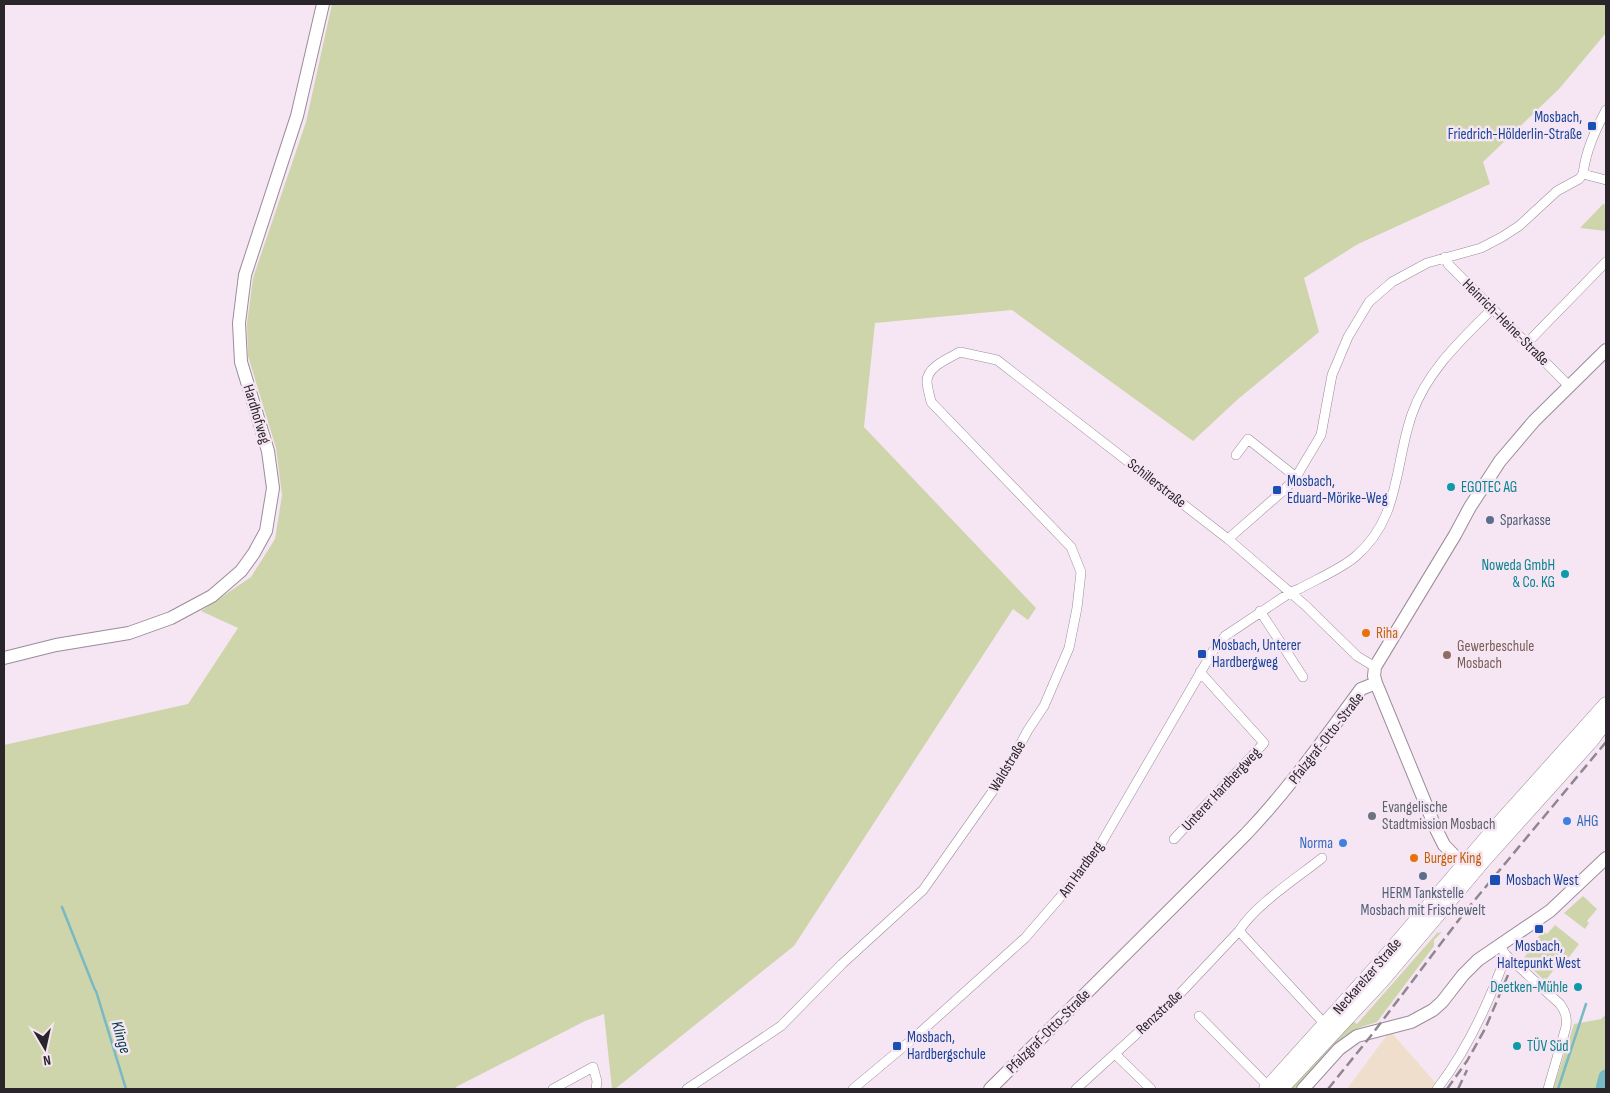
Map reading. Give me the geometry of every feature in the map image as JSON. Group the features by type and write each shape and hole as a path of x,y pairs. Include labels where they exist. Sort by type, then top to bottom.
{"main road":[{"name":"Neckarelzer Straße","path":"1272,1088 1327,1022 1467,870 1606,704"},
{"path":"1272,1088 1342,1024 1382,981 1467,870 1592,740 1606,721"}],"street":[{"name":"Hardhofweg","path":"4,658 56,645 129,633 171,618 212,596 241,571 266,531 273,488 268,451 241,362 239,323 246,275 297,116 323,4"},
{"path":"1228,539 1284,490 1296,477 1321,435 1332,375 1348,337 1369,302 1392,282 1427,263 1481,248 1502,238 1520,226 1557,191 1583,174 1586,153 1593,134 1606,110"},
{"path":"1583,174 1606,180"},
{"name":"Heinrich-Heine-Straße","path":"1446,257 1448,264 1569,386"},
{"path":"1527,343 1606,262"},
{"name":"Am Hardberg","path":"853,1089 1026,938 1063,894 1102,842 1200,672 1225,636 1291,592 1348,562 1374,538 1388,513 1412,414 1423,388 1439,364 1492,309"},
{"path":"1375,667 1470,507 1500,461 1534,422 1606,350"},
{"name":"Schillerstraße","path":"927,381 929,375 939,363 960,352 997,360 1228,539 1291,592 1357,656 1375,667"},
{"name":"Waldstraße","path":"687,1089 781,1026 842,964 923,890 1002,778 1028,730 1044,706 1069,648 1077,608 1081,572 1072,547 931,402 927,381"},
{"path":"1236,455 1248,439 1296,477"},
{"path":"1260,611 1303,677"},
{"name":"Pfalzgraf-Otto-Straße","path":"990,1089 1270,808 1302,770 1361,689 1376,683 1374,676 1375,667"},
{"name":"Unterer Hardbergweg","path":"1174,839 1264,743 1200,672"},
{"path":"1376,683 1444,845 1467,870"},
{"name":"Renzstraße","path":"1076,1089 1174,1000 1244,924 1266,903 1322,858"},
{"path":"1304,1089 1339,1050 1357,1036 1411,1022 1433,1010 1478,960 1502,950 1550,911 1606,858"},
{"path":"1239,931 1322,1021 1342,1024"},
{"path":"1436,1089 1468,1042 1491,994 1502,950"},
{"path":"1502,950 1565,1010 1566,1027 1548,1089"},
{"path":"1198,1016 1272,1088"},
{"path":"1115,1054 1151,1089"},
{"path":"554,1089 593,1067 597,1081 596,1089"}],"shaded area":[{"path":"1390,1031 1441,1089 1347,1089"}],"green space":[{"path":"332,4 1606,4 1606,33 1559,89 1483,162 1490,184 1358,244 1304,278 1319,332 1237,400 1193,441 1012,310 875,323 864,427 1036,608 1028,620 1013,609 794,946 615,1089 612,1089 604,1014 585,1021 456,1087 457,1089 4,1089 4,745 188,704 238,628 201,611 251,577 275,539 282,495 276,448 248,356 247,324 253,278 306,122"},
{"path":"1603,204 1606,205 1606,231 1580,228"},
{"path":"1583,896 1597,909 1587,921 1589,923 1585,929 1564,913"},
{"path":"1555,925 1579,944 1564,964 1560,962 1545,981 1523,960 1543,931 1547,934"},
{"path":"1442,932 1434,940 1434,946 1377,1022 1361,1027 1346,1035 1296,1089 1289,1089 1353,1021 1357,1024 1437,933"},
{"path":"1606,1014 1606,1089 1553,1089 1574,1024 1601,1019"}],"waterway":[{"name":"Klinge","path":"62,907 95,990"},
{"name":"Klinge","path":"96,991 126,1089"},
{"path":"1558,1089 1586,1004"},
{"path":"1603,1089 1606,1077"}],"railway":[{"path":"1328,1089 1464,913 1606,742"},
{"path":"1447,1089 1467,1061 1485,1029 1508,975"},
{"path":"1458,1089 1467,1070"}],"place":[{"name":"Mosbach, Friedrich-Hölderlin-Straße","path":"1592,126"},
{"name":"EGOTEC AG","path":"1451,487"},
{"name":"Mosbach, Eduard-Mörike-Weg","path":"1277,490"},
{"name":"Sparkasse","path":"1490,520"},
{"name":"Noweda GmbH & Co. KG","path":"1565,574"},
{"name":"Riha","path":"1366,633"},
{"name":"Mosbach, Unterer Hardbergweg","path":"1202,654"},
{"name":"Gewerbeschule Mosbach","path":"1447,655"},
{"name":"Evangelische Stadtmission Mosbach","path":"1372,816"},
{"name":"AHG","path":"1567,821"},
{"name":"Norma","path":"1343,843"},
{"name":"Burger King","path":"1414,858"},
{"name":"HERM Tankstelle Mosbach mit Frischewelt","path":"1423,876"},
{"name":"Mosbach West","path":"1495,880"},
{"name":"Mosbach, Haltepunkt West","path":"1539,929"},
{"name":"Deetken-Mühle","path":"1578,987"},
{"name":"Mosbach, Hardbergschule","path":"897,1046"},
{"name":"TÜV Süd","path":"1517,1046"}]}
